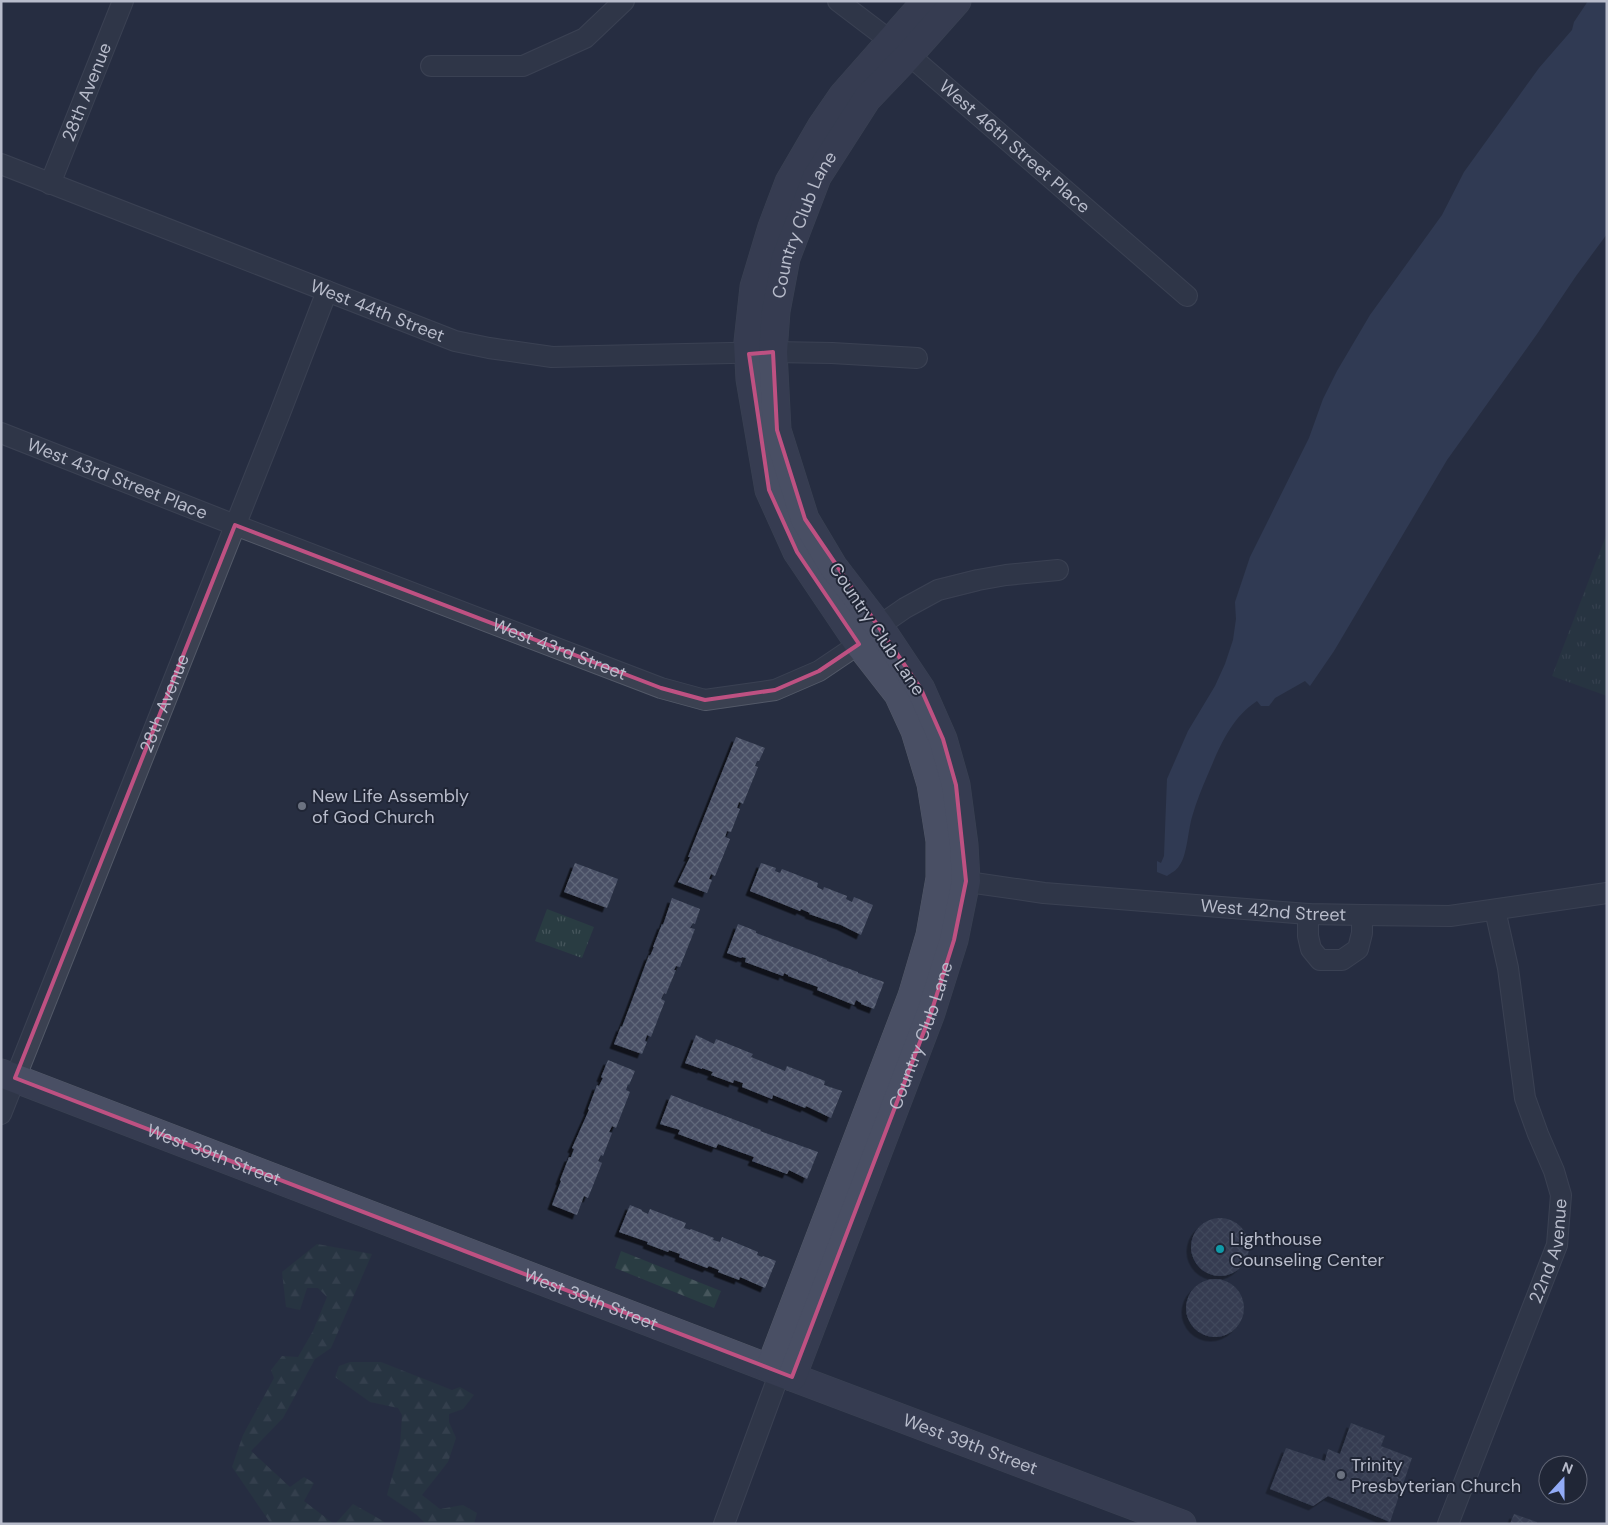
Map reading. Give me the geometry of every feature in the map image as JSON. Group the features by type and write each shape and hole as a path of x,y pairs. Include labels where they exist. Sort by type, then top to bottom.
{"street":[{"name":"28th Avenue","path":"50,184 124,1"},
{"path":"431,66 523,66 585,38 624,1"},
{"name":"West 46th Street Place","path":"838,1 900,48 1187,296"},
{"name":"Country Club Lane","path":"900,48 926,1"},
{"name":"Country Club Lane","path":"724,1524 780,1372 912,996 930,936 953,880 964,845 956,785 943,739 921,689 879,626 834,566 805,519 777,430 761,353 748,342 754,287 772,227 789,182 821,127 843,95 957,1"},
{"name":"West 44th Street","path":"1,164 455,341 552,357 832,353 917,358"},
{"name":"28th Avenue","path":"1,1114 8,1076 235,525 326,292"},
{"name":"Country Club Lane","path":"761,353 750,379 770,490 797,552 859,644 898,694 915,731 931,784 940,841 953,880"},
{"name":"West 43rd Street Place","path":"1,433 235,525"},
{"name":"West 43rd Street","path":"235,525 661,688 705,700 775,690 819,671 859,644 879,626"},
{"path":"879,626 905,608 938,590 1006,575 1058,570"},
{"name":"West 42nd Street","path":"953,880 1044,894 1308,914 1450,916 1607,893"},
{"name":"22nd Avenue","path":"1448,1524 1557,1245 1561,1195 1554,1171 1525,1098 1508,968 1495,910"},
{"path":"1308,914 1308,936 1311,950 1320,960 1342,960 1358,950 1362,933 1362,915"},
{"name":"West 39th Street","path":"8,1076 1182,1524"}],"highlighted area":[{"path":"773,352 777,430 805,519 921,689 943,739 956,785 966,881 954,940 931,1013 792,1377 15,1078 235,525 661,688 705,700 775,690 819,671 859,644 797,552 769,490 749,354"}],"green space":[{"path":"1607,533 1607,696 1552,676"},
{"path":"547,909 594,927 582,958 535,941"},
{"path":"317,1244 372,1254 331,1348 315,1359 283,1418 251,1451 290,1487 304,1477 314,1483 304,1501 334,1524 271,1524 232,1467 243,1435 274,1378 271,1370 282,1356 298,1357 313,1331 327,1297 318,1288 307,1288 300,1310 286,1307 282,1272"},
{"path":"621,1251 721,1291 714,1308 615,1268"},
{"path":"350,1362 381,1362 452,1390 460,1387 474,1395 463,1409 449,1414 449,1422 456,1438 448,1462 422,1495 440,1509 463,1505 477,1513 474,1524 426,1524 417,1515 387,1495 400,1448 402,1415 398,1408 370,1402 335,1377 339,1366"},
{"path":"353,1504 383,1521 385,1524 335,1524"}],"water":[{"path":"1588,1 1607,1 1607,234 1447,460 1334,651 1310,686 1305,681 1275,698 1269,706 1261,706 1257,701 1233,724 1217,753 1197,800 1182,862 1177,869 1167,876 1157,872 1157,861 1161,863 1164,856 1167,779 1188,731 1215,686 1225,664 1233,640 1236,619 1235,602 1250,557 1309,438 1323,399 1370,315 1442,215 1464,172 1539,68 1572,30 1574,22"}],"building":[{"path":"736,737 765,748 755,766 758,767 743,804 739,802 737,808 740,809 731,832 727,831 725,837 730,839 715,876 711,874 709,879 712,880 707,893 678,882 690,857 688,857"},
{"path":"575,863 618,879 607,908 564,892"},
{"path":"761,863 776,868 775,871 780,873 782,869 818,883 817,887 823,890 824,887 847,896 846,899 852,902 854,897 873,905 861,935 801,909 800,911 750,891"},
{"path":"672,898 700,909 695,924 693,923 690,928 695,929 680,967 676,966 666,994 664,993 661,999 665,1001 651,1037 647,1035 645,1041 647,1042 642,1054 614,1044 649,955 663,925"},
{"path":"738,924 756,931 756,933 884,982 874,1009 856,1000 854,1005 817,990 818,987 784,973 783,976 745,962 746,958 727,953"},
{"path":"696,1035 714,1044 716,1039 753,1054 751,1057 785,1071 787,1066 825,1081 824,1085 842,1091 831,1118 806,1106 805,1108 773,1095 772,1099 742,1087 743,1083 734,1080 733,1083 711,1075 713,1072 685,1063"},
{"path":"608,1060 635,1071 626,1090 630,1092 616,1128 612,1126 609,1132 612,1133 603,1156 601,1155 598,1161 602,1163 588,1198 584,1196 577,1215 552,1205 569,1157 571,1157 574,1149 572,1148 589,1110 597,1085 599,1086 603,1078 601,1077"},
{"path":"671,1095 818,1152 807,1179 789,1170 787,1174 752,1161 754,1157 718,1144 716,1148 678,1134 680,1130 660,1124"},
{"path":"630,1205 648,1214 650,1209 686,1223 684,1228 714,1238 713,1240 720,1242 722,1237 758,1252 757,1255 776,1261 765,1288 740,1277 739,1280 718,1272 719,1270 709,1266 707,1268 679,1257 680,1254 669,1250 668,1252 647,1244 648,1242 619,1232"},
{"name":"Lighthouse Counseling Center","path":"1220,1218 1231,1220 1244,1231 1249,1247 1247,1258 1236,1271 1220,1276 1209,1274 1196,1263 1191,1247 1193,1236 1204,1223"},
{"path":"1215,1279 1226,1281 1236,1287 1242,1297 1244,1308 1242,1319 1236,1329 1226,1335 1215,1337 1204,1335 1194,1329 1188,1319 1186,1308 1188,1297 1194,1287 1204,1281"},
{"name":"Trinity Presbyterian Church","path":"1351,1423 1385,1436 1381,1446 1412,1458 1390,1522 1328,1496 1313,1506 1270,1489 1286,1448 1325,1461 1328,1449 1340,1454"},
{"path":"1514,1514 1537,1522 1536,1524 1510,1524"}],"place":[{"name":"New Life Assembly of God Church","path":"302,806"},
{"name":"Lighthouse Counseling Center","path":"1220,1249"},
{"name":"Trinity Presbyterian Church","path":"1341,1475"}]}
